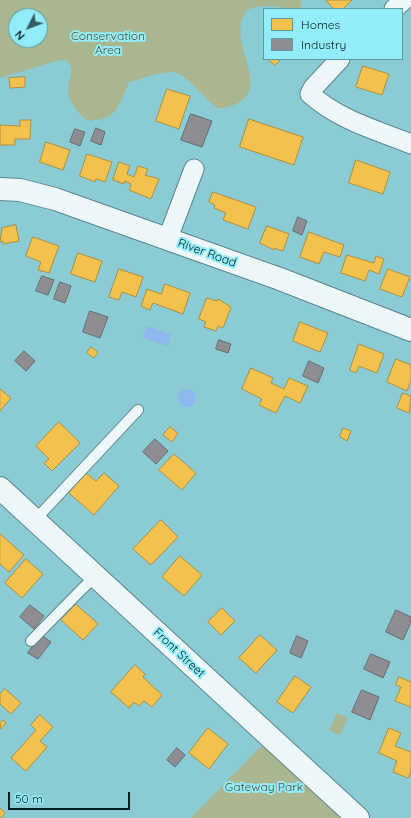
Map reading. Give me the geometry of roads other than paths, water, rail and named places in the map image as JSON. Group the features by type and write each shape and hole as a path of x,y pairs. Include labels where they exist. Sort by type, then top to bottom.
{"main road":[{"name":"River Road","path":"0,189 20,190 55,199 134,228 168,238 411,330"},
{"name":"Front Street","path":"0,488 358,818"}],"street":[{"path":"395,8 404,0"},
{"path":"339,60 313,88 310,94 320,103 344,118 411,144"},
{"path":"168,238 194,169"}],"lane":[{"path":"35,520 138,410"},
{"path":"31,641 96,576"}],"water":[{"path":"147,326 171,334 168,346 143,338"},
{"path":"183,389 191,389 196,394 194,405 191,407 183,407 178,402 178,394"}],"park label":[{"name":"Conservation Area","path":"108,43"},
{"name":"Gateway Park","path":"264,787"}]}
